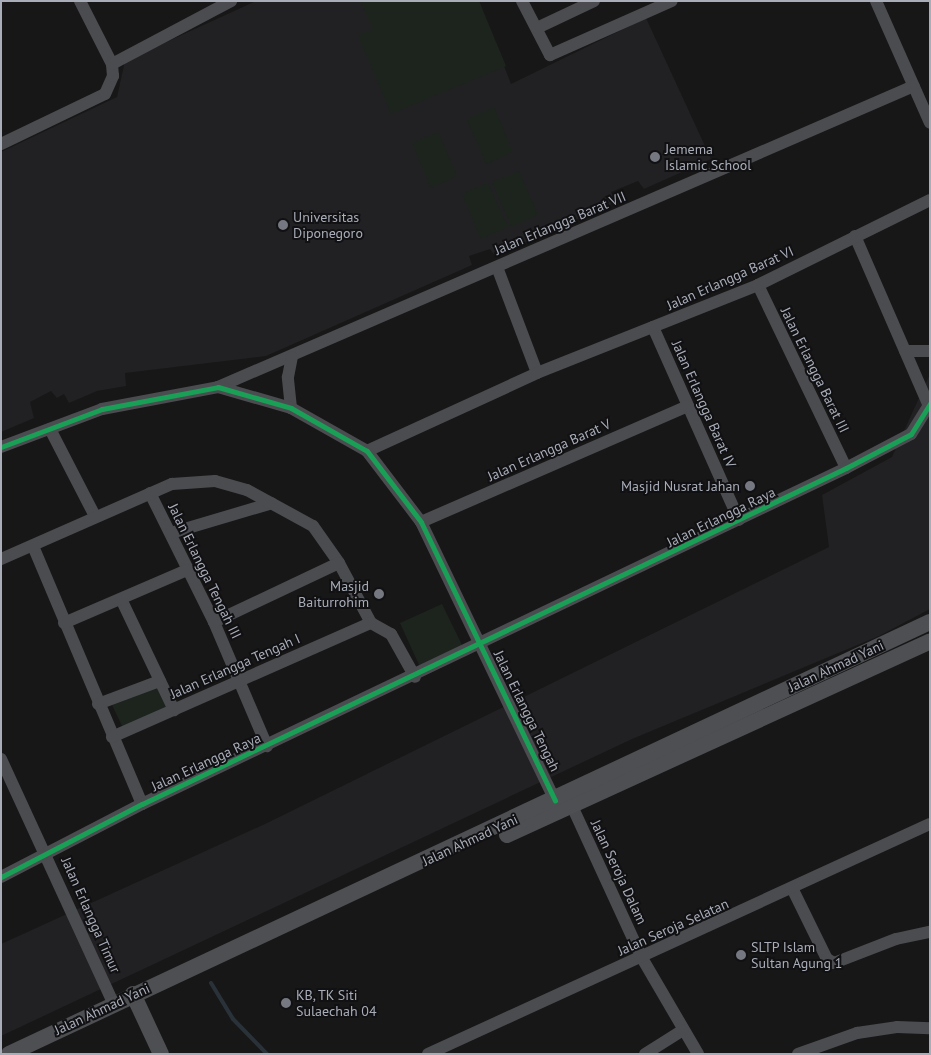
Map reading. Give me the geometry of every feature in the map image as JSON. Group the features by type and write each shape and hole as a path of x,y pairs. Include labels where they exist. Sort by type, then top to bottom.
{"main road":[{"name":"Jalan Ahmad Yani","path":"25,1054 135,997 930,622"},
{"name":"Jalan Ahmad Yani","path":"135,997 572,806 930,641"},
{"path":"135,997 161,1054"},
{"name":"Jalan Ahmad Yani","path":"9,1054 115,1007"}],"street":[{"path":"1,144 105,94 113,76 112,64 80,1"},
{"path":"112,64 231,1"},
{"path":"522,1 550,55 645,6 672,1"},
{"path":"537,28 594,1"},
{"path":"876,1 930,123"},
{"name":"Jalan Erlangga Barat VII","path":"218,387 292,357 497,266 914,86"},
{"name":"Jalan Erlangga Barat VI","path":"367,451 537,374 758,285 930,200"},
{"path":"855,236 929,405"},
{"path":"497,266 537,374"},
{"name":"Jalan Erlangga Barat III","path":"758,285 846,468"},
{"name":"Jalan Erlangga Barat IV","path":"654,327 739,520"},
{"path":"905,351 930,351"},
{"path":"291,408 288,376 292,357"},
{"name":"Jalan Erlangga Tengah","path":"1,447 102,409 218,387 291,408 367,451 421,522 478,646 555,800"},
{"name":"Jalan Erlangga Raya","path":"1,877 48,856 142,804 415,677 846,468 911,434 929,405"},
{"name":"Jalan Erlangga Barat V","path":"421,522 688,406"},
{"path":"50,429 95,516"},
{"path":"1,559 95,516 172,484 215,481 272,502 313,526 338,563 371,623 391,634 415,677"},
{"name":"Jalan Erlangga Tengah III","path":"150,493 214,622 267,746"},
{"path":"171,533 272,502"},
{"path":"33,546 98,704 142,804"},
{"path":"214,622 338,563"},
{"path":"64,623 122,601 187,570"},
{"path":"122,601 174,710"},
{"name":"Jalan Erlangga Tengah I","path":"112,737 371,623"},
{"path":"98,704 160,681"},
{"name":"Jalan Erlangga Timur","path":"1,759 48,856 115,1007"},
{"name":"Jalan Seroja Dalam","path":"572,806 642,958 698,1054"},
{"name":"Jalan Seroja Selatan","path":"429,1054 792,890 930,824"},
{"path":"792,890 830,962 841,962 896,939 930,932"},
{"path":"798,1054 864,1032 897,1027 930,1028"},
{"path":"645,1054 683,1030"}],"shaded area":[{"name":"Universitas Diponegoro","path":"256,1 479,1 511,84 646,18 711,159 644,189 638,181 611,192 616,202 495,256 490,249 469,256 472,265 266,356 125,373 126,386 97,391 69,403 64,394 57,398 51,391 30,402 34,418 1,432 1,152 117,97 125,61"},
{"path":"361,1 479,1 506,66 391,114 358,35 372,29"},
{"path":"494,107 513,152 486,164 467,119"},
{"path":"438,132 457,176 431,188 412,143"},
{"path":"519,171 538,215 511,227 492,182"},
{"path":"488,183 508,227 481,239 462,194"},
{"path":"930,374 930,609 879,636 632,739 1,1036 1,944 265,824 829,547 822,495 892,457"},
{"path":"442,604 464,649 420,667 400,623"},
{"path":"157,682 169,705 123,728 112,705"}],"waterway":[{"path":"211,983 233,1019 267,1054"}],"cycle path":[{"path":"1,447 102,409 218,387 291,408 367,451 421,522 555,800"},
{"path":"1,877 142,804 846,468 911,434 930,404"}],"place":[{"name":"Jemema Islamic School","path":"655,157"},
{"name":"Universitas Diponegoro","path":"283,225"},
{"name":"Masjid Nusrat Jahan","path":"750,486"},
{"name":"Masjid Baiturrohim","path":"379,594"},
{"name":"SLTP Islam Sultan Agung 1","path":"741,955"},
{"name":"KB, TK Siti Sulaechah 04","path":"286,1003"}]}
